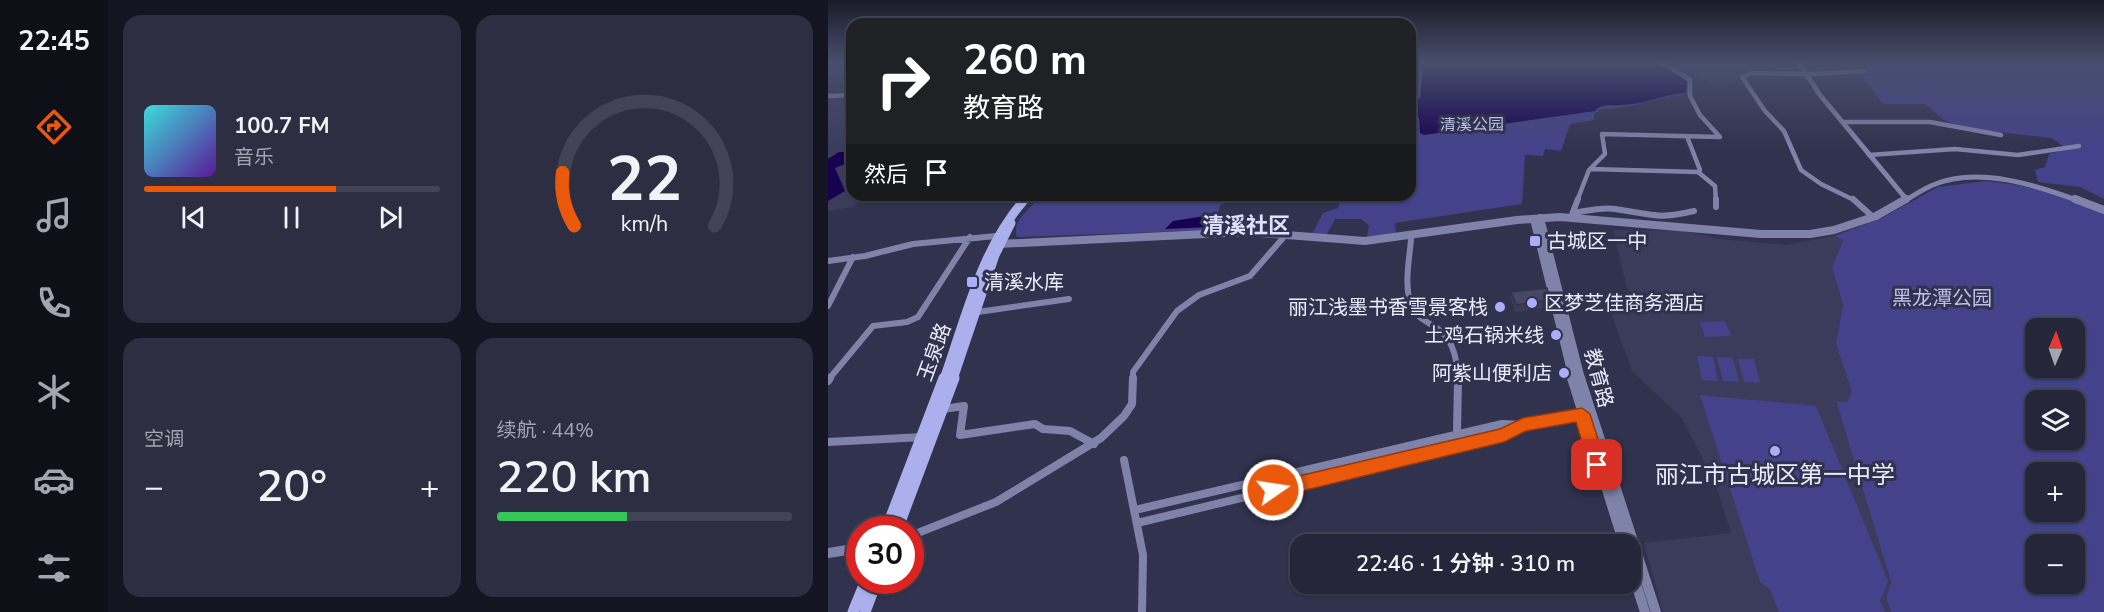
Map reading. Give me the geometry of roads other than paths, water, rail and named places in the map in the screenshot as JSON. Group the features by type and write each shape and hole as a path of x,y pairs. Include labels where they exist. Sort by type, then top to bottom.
{"main road":[{"name":"玉泉路","path":"892,516 995,244 1025,201"},
{"name":"玉泉路","path":"902,516 978,312 995,244 1030,201"},
{"path":"853,612 860,594"},
{"path":"865,612 872,594"}],"street":[{"path":"1572,215 1590,169 1606,152 1602,135 1646,135 1688,139 1720,137 1697,111 1690,96 1691,92"},
{"path":"1752,92 1765,111 1784,130 1801,170 1821,184 1859,202 1873,217"},
{"path":"1818,92 1906,200"},
{"path":"828,96 846,94"},
{"path":"1844,122 1930,122 2001,135"},
{"path":"1688,139 1701,170 1698,172"},
{"path":"1869,155 1949,150 2018,154 2079,146"},
{"path":"1590,169 1698,172 1715,186 1716,207"},
{"path":"995,244 1260,232 1330,240 1365,241 1537,220 1582,218 1655,220 1761,234 1798,234 1821,232 1873,217 1940,182 1983,177 2050,189 2104,210"},
{"path":"828,261 915,243 970,237 995,244 1283,238 1348,246 1411,240 1613,208 1655,220 1694,211"},
{"path":"1572,215 1582,218"},
{"name":"教育路","path":"1537,220 1582,414 1621,534"},
{"name":"教育路","path":"1537,220 1586,401 1656,612"},
{"path":"828,380 873,326 906,322 918,317 970,237"},
{"path":"924,531 996,502 1094,444 1118,423 1132,404 1133,372 1177,310 1199,295 1250,276 1283,238"},
{"path":"1411,240 1409,300 1417,315 1441,331 1451,345 1457,373 1457,434"},
{"path":"828,306 853,257"},
{"path":"978,312 1069,300"},
{"path":"943,409 965,407 960,435 1035,424 1043,429 1068,430 1094,444"},
{"path":"1135,510 1502,424 1523,425 1582,414"},
{"path":"1137,522 1504,435 1523,425"},
{"path":"828,442 923,437"},
{"path":"1124,460 1135,510 1145,580 1142,612"},
{"path":"828,553 846,550"},
{"path":"1639,594 1645,612"}],"place":[{"name":"古城区一中","path":"1535,241"},
{"name":"清溪水库","path":"972,282"},
{"name":"区梦芝佳商务酒店","path":"1532,303"},
{"name":"丽江浅墨书香雪景客栈","path":"1500,307"},
{"name":"土鸡石锅米线","path":"1556,335"},
{"name":"阿紫山便利店","path":"1564,373"},
{"name":"丽江市古城区第一中学","path":"1775,451"}],"district":[{"name":"清溪社区","path":"1246,225"}],"park label":[{"name":"清溪公园","path":"1472,124"},
{"name":"黑龙潭公园","path":"1942,298"}]}
